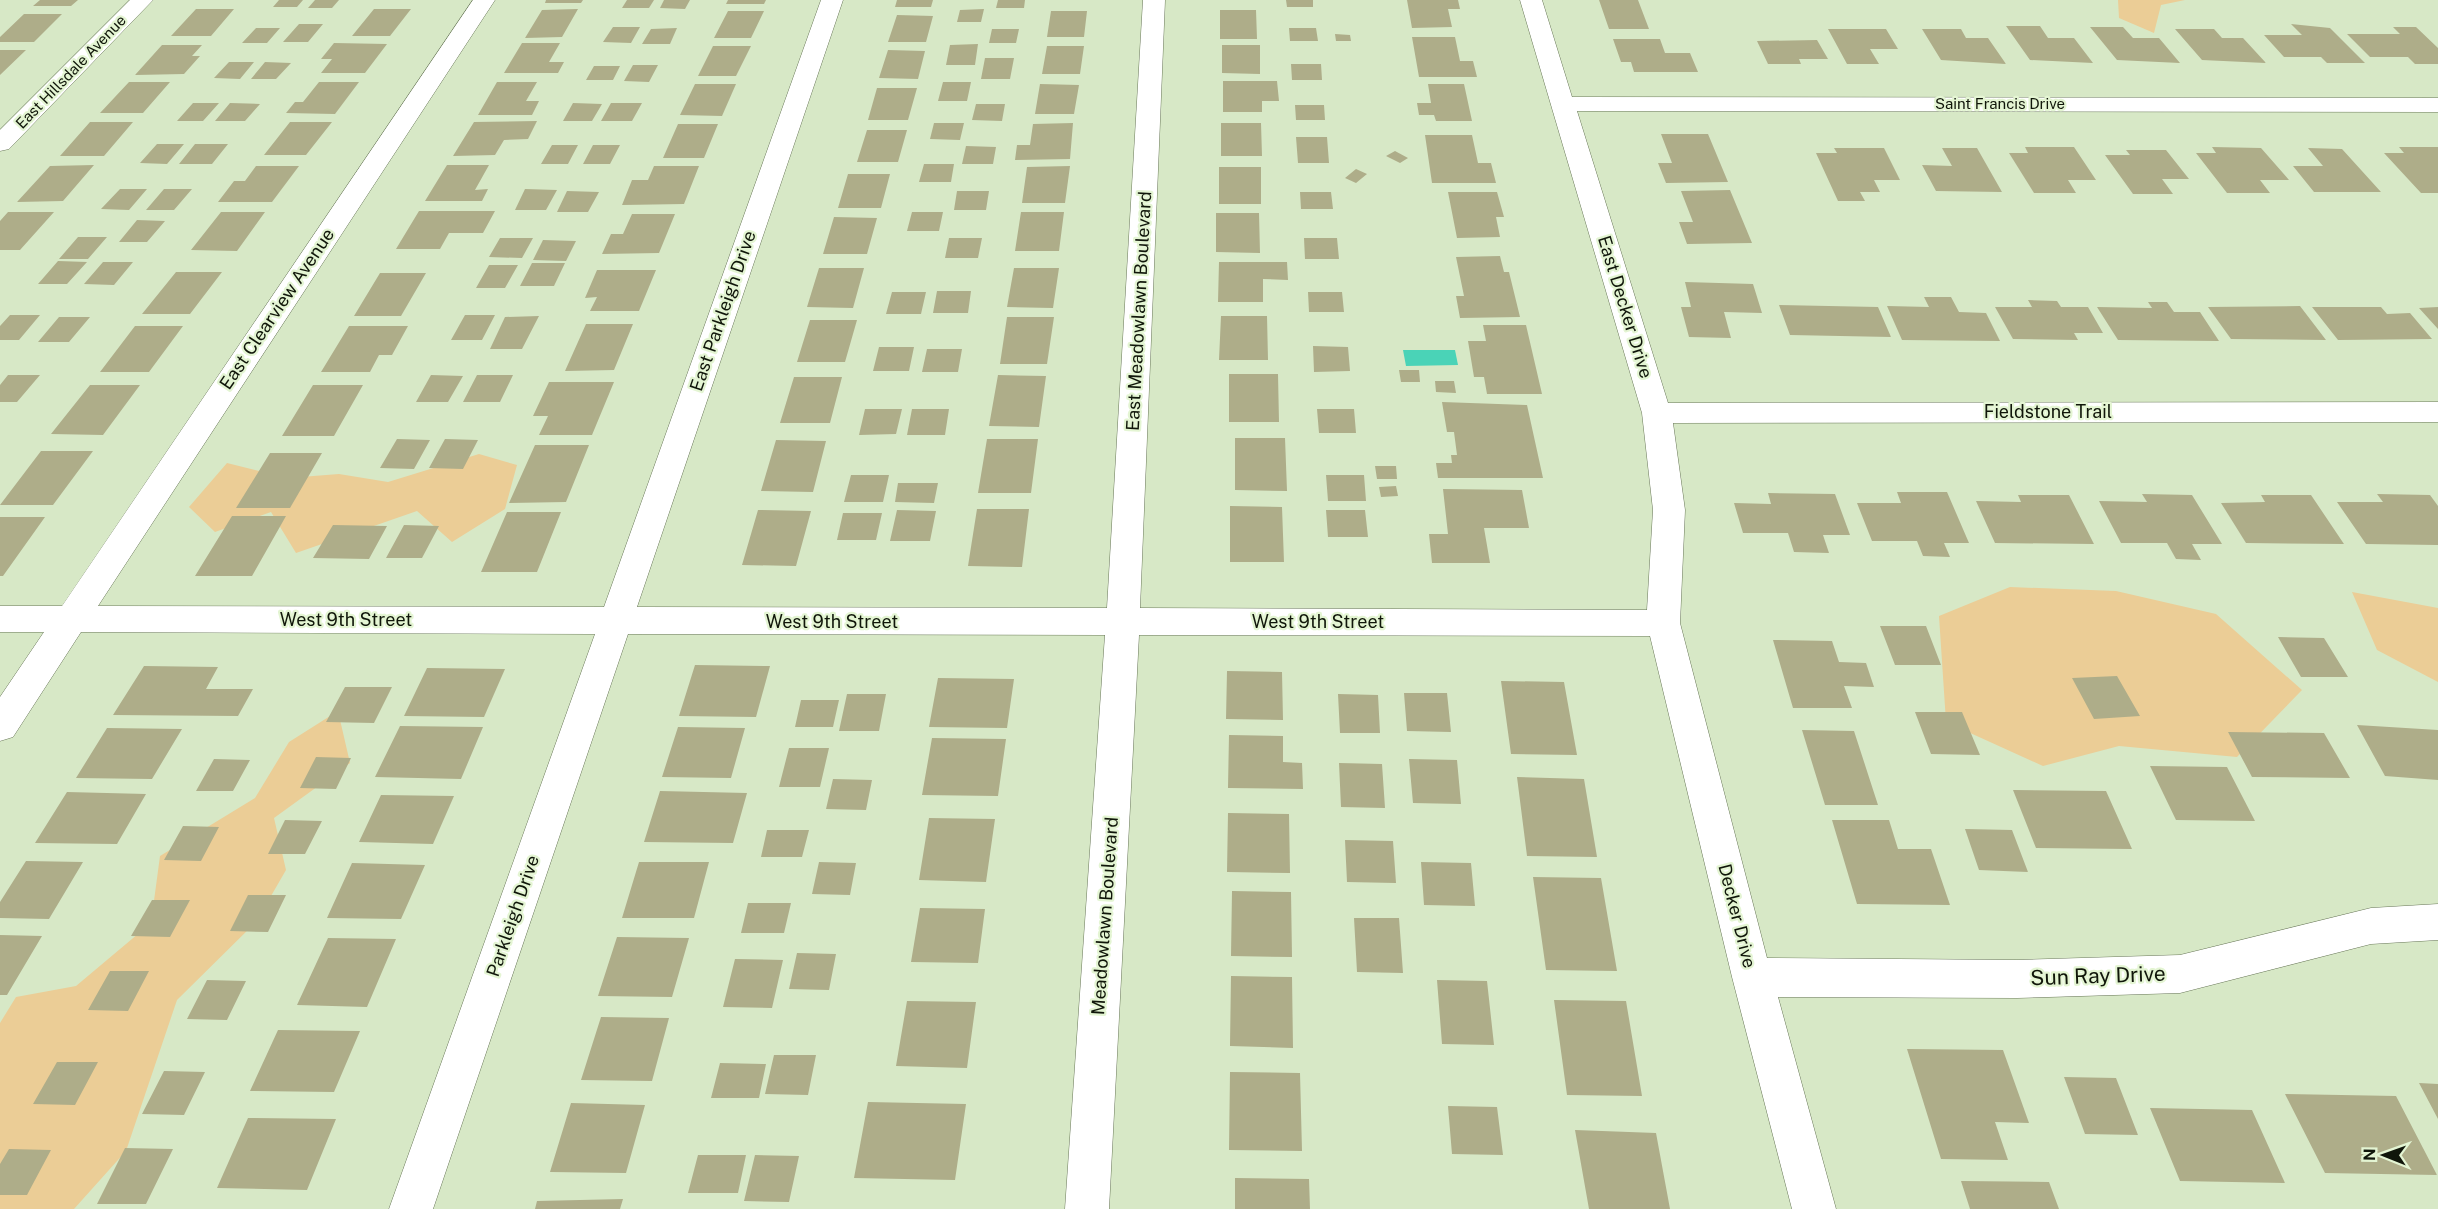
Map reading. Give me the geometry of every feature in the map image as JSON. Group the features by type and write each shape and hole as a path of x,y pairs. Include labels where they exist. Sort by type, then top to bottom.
{"street":[{"name":"East Hillsdale Avenue","path":"0,144 142,0"},
{"name":"East Clearview Avenue","path":"0,726 484,0"},
{"name":"East Parkleigh Drive","path":"614,622 832,0"},
{"name":"East Meadowlawn Boulevard","path":"1123,623 1154,0"},
{"name":"East Decker Drive","path":"1531,0 1657,413 1669,510 1663,623"},
{"name":"Saint Francis Drive","path":"1563,104 2438,105"},
{"name":"Fieldstone Trail","path":"1657,413 2438,412"},
{"name":"West 9th Street","path":"0,619 1663,623"},
{"name":"Parkleigh Drive","path":"411,1209 614,622"},
{"name":"Meadowlawn Boulevard","path":"1087,1209 1123,623"},
{"name":"Decker Drive","path":"1663,623 1752,977 1814,1209"},
{"name":"Sun Ray Drive","path":"1752,977 2017,979 2180,974 2371,926 2438,922"}],"shaded area":[{"path":"2118,0 2185,0 2161,5 2154,33 2119,18"},
{"path":"479,454 517,465 505,509 452,542 417,511 296,553 271,512 215,532 189,507 227,463 288,478 339,474 388,482"},
{"path":"2010,587 2116,591 2216,614 2302,690 2237,757 2119,746 2043,766 1946,722 1939,616"},
{"path":"2352,592 2438,608 2438,682 2377,650"},
{"path":"338,711 350,763 274,818 286,870 256,922 177,1000 126,1151 74,1209 0,1209 0,1023 16,997 76,986 151,923 160,856 255,798 289,742"}],"water":[{"path":"1403,350 1455,350 1458,365 1406,366"}],"building":[{"path":"40,0 78,0 71,6 33,6"},
{"path":"279,0 303,0 297,7 273,7"},
{"path":"315,0 339,0 332,8 308,8"},
{"path":"546,0 583,0 581,3 545,3"},
{"path":"627,0 654,0 649,8 622,8"},
{"path":"664,0 690,0 685,9 660,8"},
{"path":"728,0 766,0 764,4 726,4"},
{"path":"897,0 933,0 931,7 895,7"},
{"path":"998,0 1025,0 1024,8 996,8"},
{"path":"1286,0 1313,0 1313,7 1287,7"},
{"path":"1407,0 1458,0 1460,9 1448,9 1452,27 1412,28"},
{"path":"1599,0 1638,0 1649,29 1609,29"},
{"path":"196,9 234,9 211,36 171,36"},
{"path":"374,9 411,9 390,36 352,36"},
{"path":"578,9 562,37 525,38 542,10"},
{"path":"984,9 981,22 957,22 960,10"},
{"path":"1220,10 1256,10 1257,39 1220,39"},
{"path":"728,11 764,11 751,38 714,38"},
{"path":"1051,11 1087,11 1084,37 1047,37"},
{"path":"24,14 62,14 34,42 0,42 0,37"},
{"path":"897,15 933,16 926,42 888,42"},
{"path":"299,24 323,24 308,42 283,42"},
{"path":"2291,24 2330,28 2365,63 2327,63 2321,57 2284,57 2264,35 2302,35"},
{"path":"2006,26 2040,26 2048,38 2074,38 2093,63 2030,60"},
{"path":"613,27 640,27 631,43 603,42"},
{"path":"2090,27 2123,27 2133,38 2159,38 2180,63 2117,60"},
{"path":"2393,27 2416,27 2438,48 2438,64 2415,64 2408,57 2370,57 2347,34 2400,34"},
{"path":"256,28 280,28 267,43 242,43"},
{"path":"677,28 670,44 642,44 651,29"},
{"path":"1289,28 1316,28 1318,41 1290,41"},
{"path":"992,29 1019,29 1016,43 989,43"},
{"path":"1828,29 1886,29 1898,49 1870,49 1879,64 1847,64"},
{"path":"1922,29 1961,29 1966,38 1988,38 2006,64 1941,60"},
{"path":"2175,29 2214,29 2222,38 2243,38 2266,63 2202,60"},
{"path":"1335,34 1350,35 1351,41 1336,41"},
{"path":"1412,37 1455,37 1460,61 1473,61 1477,77 1419,77"},
{"path":"1613,39 1660,39 1665,53 1690,53 1698,72 1634,72 1631,62 1621,62"},
{"path":"1817,40 1828,59 1799,59 1801,64 1768,64 1757,41"},
{"path":"334,43 387,44 365,73 321,73 332,59 321,59"},
{"path":"522,43 560,43 549,62 564,62 558,73 504,73"},
{"path":"978,44 975,65 946,65 950,45"},
{"path":"162,45 202,45 192,56 200,56 184,74 135,75"},
{"path":"1222,45 1260,45 1260,74 1222,73"},
{"path":"713,46 751,46 736,76 698,76"},
{"path":"1047,46 1084,46 1080,74 1042,74"},
{"path":"0,50 26,50 0,75"},
{"path":"888,50 925,51 918,79 879,78"},
{"path":"985,58 1014,58 1010,79 981,79"},
{"path":"229,62 254,62 240,79 214,78"},
{"path":"265,62 291,63 276,79 251,79"},
{"path":"1291,64 1321,64 1322,80 1292,80"},
{"path":"633,65 658,65 649,82 624,81"},
{"path":"594,66 620,66 613,80 586,80"},
{"path":"1223,81 1277,81 1279,101 1262,101 1262,112 1223,112"},
{"path":"129,82 170,82 143,113 100,113"},
{"path":"319,82 359,82 335,114 286,113 295,102 303,102"},
{"path":"497,82 537,82 526,101 539,101 532,115 478,115"},
{"path":"943,82 971,82 967,101 938,101"},
{"path":"695,84 736,84 722,116 680,115"},
{"path":"1040,84 1079,85 1074,114 1035,114"},
{"path":"1428,84 1464,84 1472,121 1436,121 1434,115 1419,115 1417,103 1431,103"},
{"path":"877,88 917,88 908,120 868,120"},
{"path":"193,103 219,103 203,121 177,121"},
{"path":"230,103 260,104 245,121 215,121"},
{"path":"573,103 602,104 592,121 563,121"},
{"path":"611,103 642,103 632,121 601,121"},
{"path":"976,104 1005,104 1002,121 972,120"},
{"path":"1295,105 1324,105 1325,120 1296,120"},
{"path":"537,121 528,139 504,140 495,155 453,156 474,122"},
{"path":"90,122 133,122 104,156 60,156"},
{"path":"290,122 332,122 306,155 264,155"},
{"path":"934,123 964,123 960,140 930,139"},
{"path":"1073,123 1070,159 1015,160 1017,145 1030,145 1033,124"},
{"path":"1221,123 1261,123 1262,156 1221,156"},
{"path":"678,124 718,124 704,158 663,158"},
{"path":"867,130 907,130 898,162 857,162"},
{"path":"1661,134 1708,134 1728,182 1666,183 1658,163 1672,163"},
{"path":"1425,135 1472,135 1478,163 1491,163 1496,183 1432,183"},
{"path":"1296,137 1327,137 1329,163 1298,163"},
{"path":"157,144 184,144 167,164 140,163"},
{"path":"195,144 228,144 212,164 179,164"},
{"path":"552,145 578,145 568,164 541,164"},
{"path":"593,145 620,145 610,164 583,164"},
{"path":"966,146 996,147 993,164 962,164"},
{"path":"2025,147 2074,147 2096,180 2068,180 2076,193 2034,193 2009,153 2028,153"},
{"path":"2212,147 2261,148 2289,180 2260,180 2270,193 2227,193 2196,153 2216,153"},
{"path":"2399,147 2438,147 2438,193 2421,193 2384,153 2404,153"},
{"path":"1834,148 1884,148 1900,180 1874,180 1880,192 1860,192 1865,201 1838,201 1816,153 1837,153"},
{"path":"1942,148 1977,148 2002,192 1936,191 1922,165 1952,166"},
{"path":"2308,148 2342,149 2381,192 2314,192 2293,166 2323,166"},
{"path":"2126,150 2166,150 2189,179 2162,179 2173,194 2133,194 2105,155 2130,155"},
{"path":"1395,151 1408,158 1400,163 1386,156"},
{"path":"924,164 954,164 951,182 919,182"},
{"path":"94,165 63,201 17,202 50,166"},
{"path":"447,165 489,165 475,190 488,189 482,201 425,201"},
{"path":"256,166 299,166 272,202 218,202 234,181 245,181"},
{"path":"654,166 699,166 684,204 622,205 632,180 648,180"},
{"path":"1070,166 1065,203 1022,203 1027,167"},
{"path":"1219,167 1261,167 1261,204 1219,204"},
{"path":"1356,169 1367,174 1356,183 1345,178"},
{"path":"848,174 890,174 881,208 838,208"},
{"path":"120,189 147,189 129,210 101,209"},
{"path":"164,189 192,189 174,210 146,210"},
{"path":"525,189 557,190 546,210 515,210"},
{"path":"1730,190 1752,243 1687,244 1679,222 1693,222 1681,191"},
{"path":"567,191 599,192 588,212 557,212"},
{"path":"957,191 989,191 986,210 954,210"},
{"path":"1300,192 1331,192 1333,209 1301,209"},
{"path":"1448,192 1497,192 1504,217 1496,217 1500,237 1457,238"},
{"path":"419,211 495,211 483,233 449,233 440,249 396,249"},
{"path":"8,212 54,212 20,250 0,250 0,221"},
{"path":"221,212 265,212 237,251 191,250"},
{"path":"912,212 943,212 939,231 907,231"},
{"path":"1021,212 1064,212 1059,251 1015,251"},
{"path":"1216,213 1259,213 1260,253 1216,252"},
{"path":"632,214 675,214 659,253 602,254 611,234 623,234"},
{"path":"834,217 877,218 867,254 823,254"},
{"path":"137,220 165,221 147,242 119,242"},
{"path":"78,237 107,237 88,259 59,259"},
{"path":"500,238 533,238 522,258 489,257"},
{"path":"949,238 982,238 978,258 945,258"},
{"path":"1304,238 1337,238 1339,259 1305,259"},
{"path":"543,240 576,241 566,261 533,260"},
{"path":"1500,256 1504,272 1509,272 1520,317 1460,318 1456,296 1464,296 1456,257"},
{"path":"58,261 87,262 67,284 38,284"},
{"path":"103,262 133,262 114,285 84,284"},
{"path":"1219,262 1287,262 1288,280 1263,279 1263,302 1218,302"},
{"path":"532,263 565,263 554,286 520,286"},
{"path":"489,265 518,265 505,288 476,288"},
{"path":"819,268 864,268 853,308 807,307"},
{"path":"1014,268 1059,268 1053,308 1007,307"},
{"path":"597,270 656,270 639,311 590,311 597,297 585,298"},
{"path":"176,272 222,272 190,314 142,314"},
{"path":"380,273 426,273 401,316 354,316"},
{"path":"1685,282 1753,284 1762,313 1724,312 1731,338 1689,337 1681,307 1691,307"},
{"path":"937,291 971,291 968,313 933,313"},
{"path":"892,292 926,292 921,314 886,314"},
{"path":"1308,292 1342,292 1344,312 1309,312"},
{"path":"1924,297 1951,297 1959,312 1986,313 2000,341 1902,340 1887,306 1929,307"},
{"path":"2028,300 2057,301 2061,307 2088,307 2103,333 2074,333 2078,340 2013,339 1995,307 2032,307"},
{"path":"2148,302 2167,302 2174,312 2200,312 2219,341 2118,340 2097,307 2152,308"},
{"path":"1779,305 1878,307 1891,337 1790,335"},
{"path":"2300,306 2326,340 2231,339 2208,307"},
{"path":"2312,307 2381,307 2387,314 2410,313 2432,339 2338,340"},
{"path":"2438,307 2438,329 2419,308"},
{"path":"10,315 40,315 19,340 0,340 0,326"},
{"path":"465,315 495,315 482,340 451,340"},
{"path":"539,316 522,349 490,349 505,317"},
{"path":"1221,316 1267,316 1268,360 1219,360"},
{"path":"59,317 90,317 69,342 38,342"},
{"path":"1007,317 1054,317 1047,364 1000,364"},
{"path":"810,320 857,320 845,362 797,362"},
{"path":"586,324 633,324 614,370 565,371"},
{"path":"1483,325 1526,325 1542,394 1487,394 1484,377 1474,377 1468,341 1486,341"},
{"path":"135,326 183,326 149,372 100,372"},
{"path":"349,326 408,326 392,355 379,355 370,372 321,372"},
{"path":"1313,346 1348,347 1350,371 1314,372"},
{"path":"879,347 914,347 909,371 873,371"},
{"path":"927,349 962,349 958,372 922,372"},
{"path":"1399,370 1419,370 1420,382 1401,382"},
{"path":"1229,374 1278,374 1279,422 1229,422"},
{"path":"8,375 40,375 17,402 0,402 0,385"},
{"path":"431,375 463,376 448,402 416,402"},
{"path":"477,375 513,375 500,402 463,402"},
{"path":"998,375 1046,376 1039,427 989,426"},
{"path":"794,377 842,377 830,423 780,423"},
{"path":"1435,381 1454,381 1456,393 1436,392"},
{"path":"549,382 614,382 592,435 539,435 548,416 533,416"},
{"path":"90,385 140,385 103,435 51,434"},
{"path":"313,385 363,385 334,436 282,436"},
{"path":"1442,402 1527,405 1543,478 1438,478 1436,463 1452,463 1451,455 1457,455 1454,432 1447,432"},
{"path":"865,409 902,409 896,434 859,435"},
{"path":"912,409 949,409 945,435 907,435"},
{"path":"1317,409 1354,409 1356,433 1319,433"},
{"path":"1235,438 1285,438 1287,491 1235,490"},
{"path":"397,439 430,440 414,469 380,468"},
{"path":"445,439 478,440 463,469 429,468"},
{"path":"987,439 1038,439 1031,493 978,493"},
{"path":"776,440 826,441 813,492 761,491"},
{"path":"535,445 589,445 566,502 509,503"},
{"path":"41,451 93,451 53,505 0,505"},
{"path":"270,453 322,453 290,508 236,508"},
{"path":"1375,466 1396,466 1397,479 1377,479"},
{"path":"851,475 889,475 883,502 844,502"},
{"path":"1326,475 1364,475 1366,501 1328,501"},
{"path":"898,483 938,483 934,503 895,502"},
{"path":"1396,486 1398,496 1381,497 1379,487"},
{"path":"1443,489 1522,490 1529,528 1484,528 1490,563 1432,563 1429,534 1448,534"},
{"path":"1897,492 1947,492 1969,543 1944,543 1950,557 1923,556 1917,541 1872,541 1857,503 1901,503"},
{"path":"1768,493 1835,494 1850,535 1823,535 1829,553 1794,552 1788,533 1743,533 1734,503 1771,504"},
{"path":"2142,494 2192,495 2222,544 2192,544 2201,560 2176,559 2167,543 2121,543 2099,501 2147,502"},
{"path":"2377,494 2430,495 2438,506 2438,545 2366,544 2337,502 2383,502"},
{"path":"2018,495 2069,495 2094,544 1995,543 1976,501 2021,502"},
{"path":"2261,495 2311,495 2344,544 2246,543 2221,503 2265,502"},
{"path":"1230,506 1282,507 1284,562 1230,562"},
{"path":"977,509 1029,509 1022,567 968,566"},
{"path":"758,510 811,511 796,566 742,565"},
{"path":"897,510 936,511 930,541 890,541"},
{"path":"1326,510 1365,510 1368,537 1328,537"},
{"path":"507,512 561,512 537,572 481,572"},
{"path":"843,513 882,513 876,540 837,540"},
{"path":"232,516 286,516 252,576 195,576"},
{"path":"0,517 45,517 3,576 0,576"},
{"path":"333,525 387,526 369,559 313,558"},
{"path":"404,525 439,526 422,558 386,558"},
{"path":"1880,626 1926,626 1941,665 1895,665"},
{"path":"2278,637 2324,638 2348,677 2301,677"},
{"path":"1773,640 1832,641 1839,662 1866,663 1874,687 1844,686 1852,708 1793,708"},
{"path":"695,665 770,666 756,717 679,716"},
{"path":"144,666 218,667 206,689 253,689 238,716 113,715"},
{"path":"427,668 505,669 484,717 404,716"},
{"path":"1227,671 1282,672 1283,720 1226,719"},
{"path":"2117,676 2140,716 2094,719 2072,678"},
{"path":"938,678 1014,679 1007,728 929,727"},
{"path":"1501,681 1564,682 1577,755 1511,754"},
{"path":"345,687 392,687 374,723 326,722"},
{"path":"1404,693 1447,693 1451,732 1407,731"},
{"path":"847,694 886,694 879,731 839,731"},
{"path":"1338,694 1378,695 1380,733 1340,733"},
{"path":"801,700 839,700 833,727 795,727"},
{"path":"1915,712 1962,712 1980,755 1931,754"},
{"path":"2357,725 2438,730 2438,780 2385,776"},
{"path":"400,726 483,727 461,779 375,777"},
{"path":"678,727 745,728 731,778 662,777"},
{"path":"107,728 182,729 152,779 76,778"},
{"path":"1802,730 1854,731 1878,805 1825,805"},
{"path":"2228,732 2324,733 2350,778 2252,777"},
{"path":"1229,735 1283,736 1283,762 1302,763 1303,789 1228,788"},
{"path":"932,738 1006,739 998,796 922,795"},
{"path":"789,748 829,748 820,787 779,787"},
{"path":"316,757 351,758 336,789 300,788"},
{"path":"214,759 250,760 233,791 196,791"},
{"path":"1409,759 1457,760 1461,804 1413,803"},
{"path":"1339,763 1382,764 1385,808 1341,807"},
{"path":"2150,766 2227,767 2255,821 2176,820"},
{"path":"1517,777 1584,779 1597,857 1527,856"},
{"path":"833,779 872,780 866,810 826,809"},
{"path":"2013,790 2106,791 2132,849 2036,848"},
{"path":"660,791 747,793 733,843 644,842"},
{"path":"67,792 146,794 117,844 35,843"},
{"path":"381,795 454,796 433,844 359,842"},
{"path":"1228,813 1289,814 1290,873 1227,872"},
{"path":"929,818 995,819 986,882 919,880"},
{"path":"285,820 322,821 305,854 268,854"},
{"path":"1832,820 1889,820 1898,849 1931,849 1950,905 1857,904"},
{"path":"183,826 219,827 201,861 164,860"},
{"path":"1965,829 2012,830 2028,872 1979,870"},
{"path":"767,830 809,830 802,857 761,857"},
{"path":"1345,840 1393,841 1396,883 1347,882"},
{"path":"26,861 83,862 49,919 0,918 0,902"},
{"path":"639,862 709,862 694,918 622,918"},
{"path":"819,862 856,863 850,895 812,894"},
{"path":"1421,862 1471,863 1475,906 1424,905"},
{"path":"352,863 425,865 401,919 327,918"},
{"path":"1533,877 1601,878 1617,971 1546,970"},
{"path":"1232,891 1291,892 1292,957 1231,956"},
{"path":"248,895 286,895 268,932 230,931"},
{"path":"152,900 190,900 170,937 131,936"},
{"path":"748,903 791,903 784,933 741,933"},
{"path":"920,908 985,909 978,963 911,962"},
{"path":"1354,918 1399,918 1403,973 1357,972"},
{"path":"0,935 42,936 7,995 0,995"},
{"path":"617,937 689,938 672,997 598,996"},
{"path":"328,938 396,939 367,1007 297,1005"},
{"path":"797,953 836,954 829,990 789,989"},
{"path":"735,959 783,960 772,1008 723,1007"},
{"path":"110,971 149,971 128,1011 88,1010"},
{"path":"1231,976 1292,977 1293,1048 1230,1046"},
{"path":"207,980 246,981 227,1020 187,1019"},
{"path":"1437,980 1487,981 1494,1045 1442,1044"},
{"path":"1554,1000 1626,1001 1642,1096 1567,1095"},
{"path":"907,1001 976,1002 967,1068 896,1066"},
{"path":"601,1017 669,1018 652,1081 581,1080"},
{"path":"278,1030 360,1031 334,1092 250,1091"},
{"path":"1907,1049 2003,1050 2029,1123 1995,1122 2008,1160 1941,1159"},
{"path":"774,1055 816,1055 808,1095 765,1094"},
{"path":"57,1062 98,1062 75,1105 33,1104"},
{"path":"720,1063 766,1064 759,1098 711,1098"},
{"path":"164,1071 205,1072 184,1115 142,1114"},
{"path":"1230,1072 1300,1073 1302,1151 1229,1150"},
{"path":"2064,1077 2116,1078 2138,1135 2085,1134"},
{"path":"2419,1083 2438,1084 2438,1119"},
{"path":"2285,1094 2396,1096 2437,1175 2325,1173"},
{"path":"868,1102 966,1104 955,1180 854,1178"},
{"path":"571,1103 645,1105 626,1173 550,1172"},
{"path":"1448,1106 1497,1107 1503,1155 1452,1154"},
{"path":"2150,1108 2252,1110 2285,1183 2180,1181"},
{"path":"248,1118 336,1119 307,1190 217,1188"},
{"path":"1575,1130 1656,1133 1670,1209 1589,1209"},
{"path":"125,1148 173,1149 146,1204 97,1204"},
{"path":"9,1149 51,1150 27,1195 0,1195 0,1164"},
{"path":"698,1155 746,1155 738,1193 688,1193"},
{"path":"755,1155 799,1156 789,1202 744,1201"},
{"path":"1235,1178 1309,1179 1310,1209 1235,1209"},
{"path":"1961,1181 2049,1182 2059,1209 1970,1209"},
{"path":"623,1199 620,1209 535,1209 537,1201"}]}
